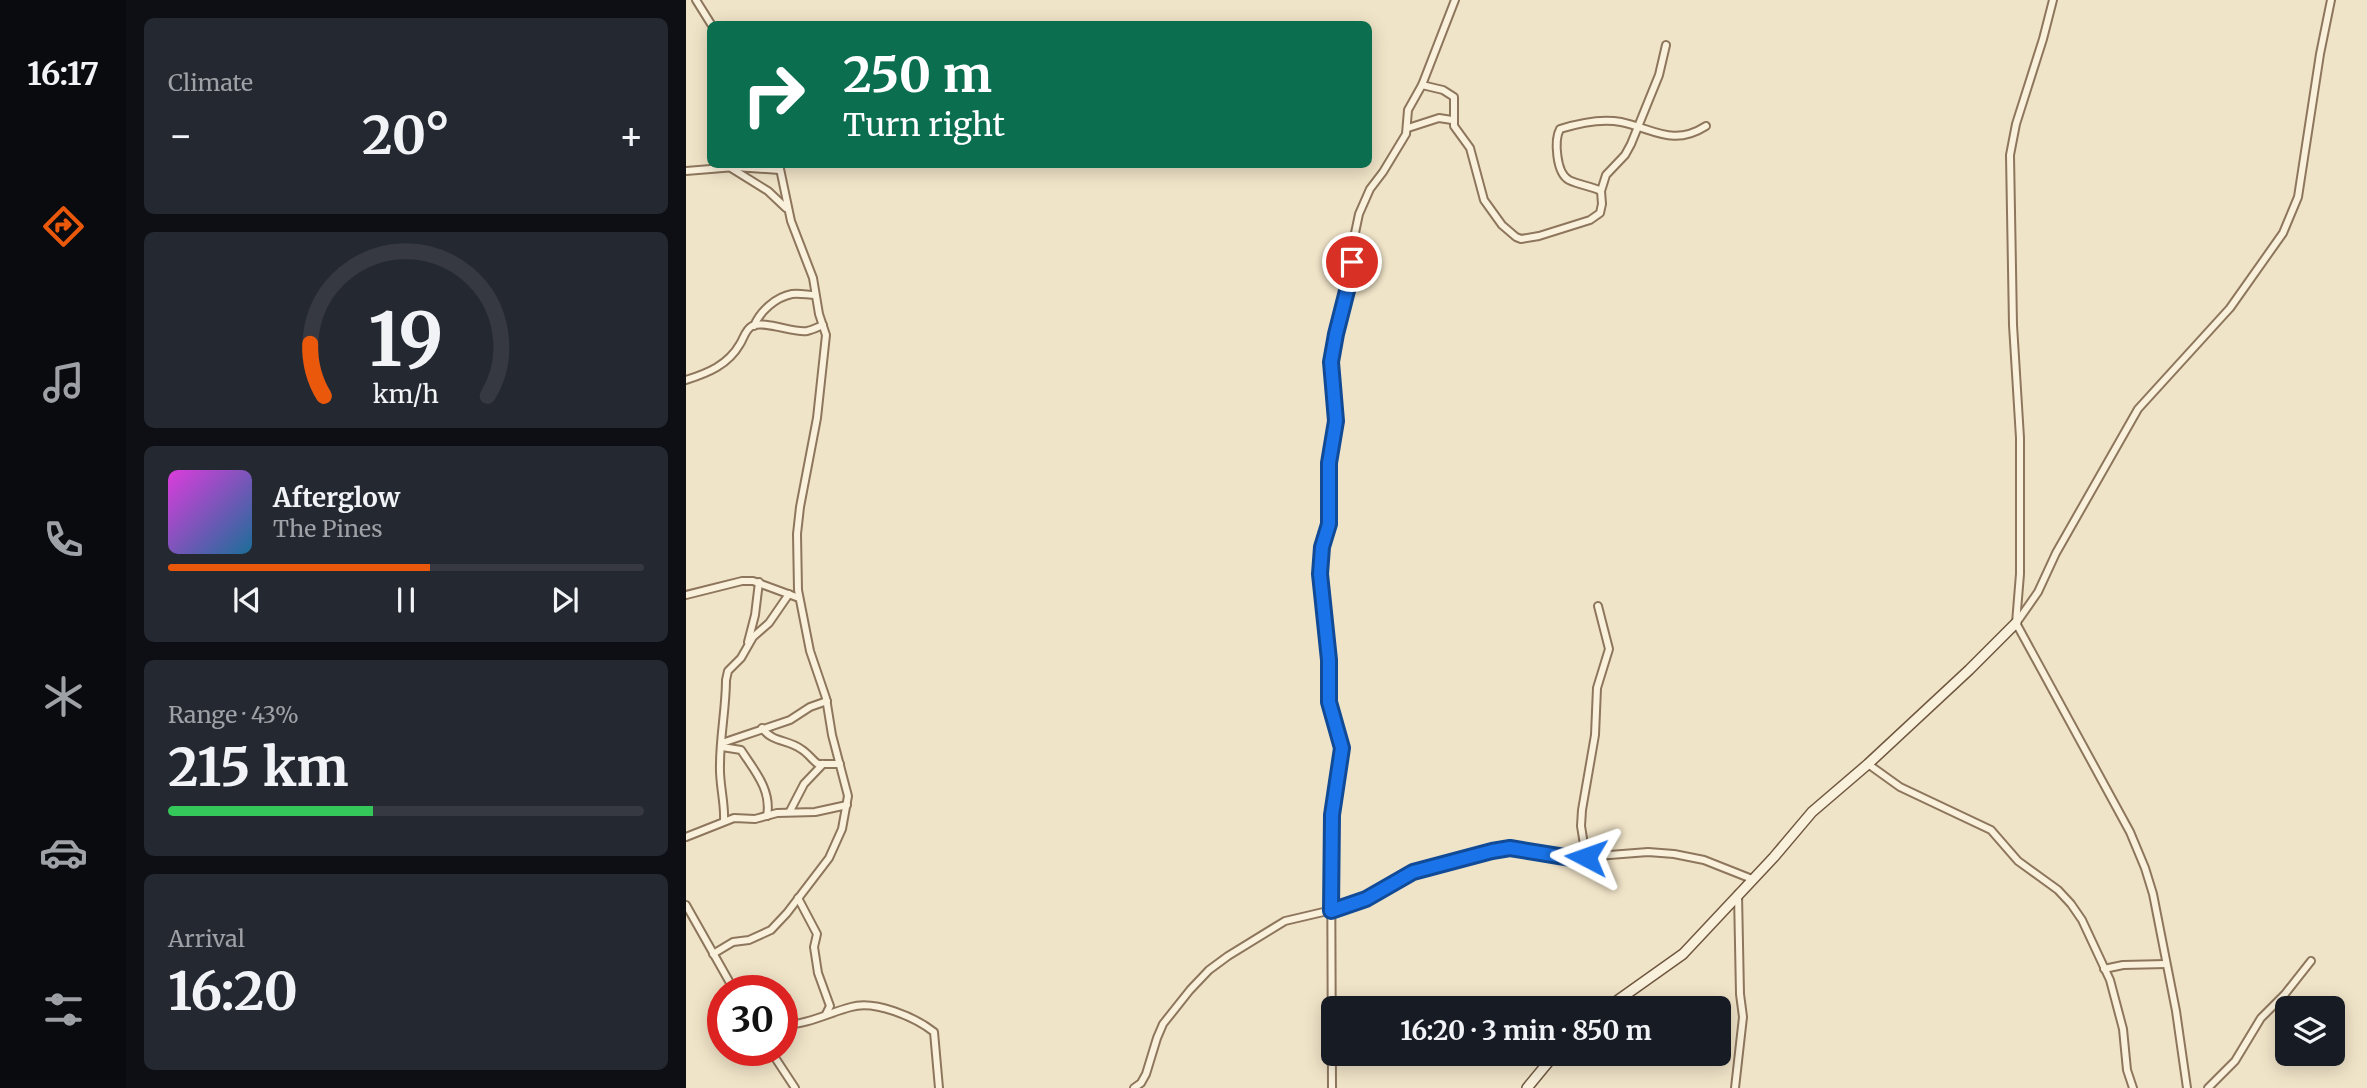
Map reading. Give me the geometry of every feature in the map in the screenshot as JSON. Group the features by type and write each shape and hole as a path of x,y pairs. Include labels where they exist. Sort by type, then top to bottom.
{"main road":[{"path":"1624,996 1683,954 1788,842 1812,812 1868,764 2015,623"},
{"path":"1527,1088 1545,1066"}],"street":[{"path":"696,0 709,21"},
{"path":"1332,1088 1332,815 1342,748 1329,702 1329,660 1320,592 1322,547 1329,524 1329,456 1336,421 1331,362 1351,275 1354,233 1359,214 1370,189 1408,128 1408,110 1422,85 1455,0"},
{"path":"2053,0 2016,124 2010,155 2013,325 2020,438 2020,574 2015,623 2135,844 2145,868 2153,894 2178,1024 2187,1088"},
{"path":"2015,623 2038,592 2056,553 2138,409 2230,308 2283,233 2298,197 2316,78 2332,0"},
{"path":"1422,85 1451,93 1454,103 1452,120 1470,148 1484,200 1495,216 1521,239 1595,218 1602,209 1601,191 1608,171 1625,155 1655,88 1666,45"},
{"path":"1408,128 1438,118 1452,120"},
{"path":"1601,191 1564,176 1556,150 1556,137 1560,129 1589,121 1620,122 1656,135 1683,136 1706,126"},
{"path":"686,171 731,168 768,191 788,209"},
{"path":"713,954 733,942 748,940 771,930 788,913 828,859 842,829 848,796 827,701 810,651 799,598 797,534 802,487 820,391 826,334 813,278 799,246 788,209 780,168"},
{"path":"686,380 711,372 727,360 740,346 746,332 754,326 765,310 779,299 791,295 815,295"},
{"path":"754,326 808,331 823,325"},
{"path":"686,595 742,581 759,582 799,598"},
{"path":"748,645 759,582"},
{"path":"724,820 720,789 728,671 781,609 789,594"},
{"path":"1586,857 1581,810 1595,736 1597,688 1609,649 1598,606"},
{"path":"722,745 762,728 790,720 810,707 827,701"},
{"path":"762,728 768,736 800,748 815,762 840,764"},
{"path":"722,745 741,750 758,772 768,806 767,816"},
{"path":"790,811 804,784 823,764"},
{"path":"1868,764 1900,787 1995,833 2018,861 2058,890 2071,904 2082,920 2113,989 2123,1028 2124,1056 2133,1088"},
{"path":"686,836 734,818 755,819 790,811 815,812 846,805"},
{"path":"1134,1088 1146,1074 1164,1024 1209,970 1285,920 1331,911 1366,899 1413,872 1510,848 1571,858 1648,852 1674,854 1704,860 1752,879"},
{"path":"1735,1088 1743,1017 1738,894"},
{"path":"798,898 818,936 814,947 818,973 830,1006 825,1015"},
{"path":"687,909 725,975"},
{"path":"2208,1088 2235,1061 2261,1018 2285,994 2311,961"},
{"path":"2104,969 2123,965 2166,964"},
{"path":"798,1025 858,1005 885,1008 930,1029 935,1034 939,1088"},
{"path":"781,1066 795,1088"}],"route":[{"path":"1352,262 1331,362 1336,429 1330,448 1329,524 1323,539 1320,574 1330,674 1329,702 1331,714 1341,736 1342,748 1331,828 1331,911 1366,899 1413,872 1492,851 1510,848 1571,858 1586,857"}]}
